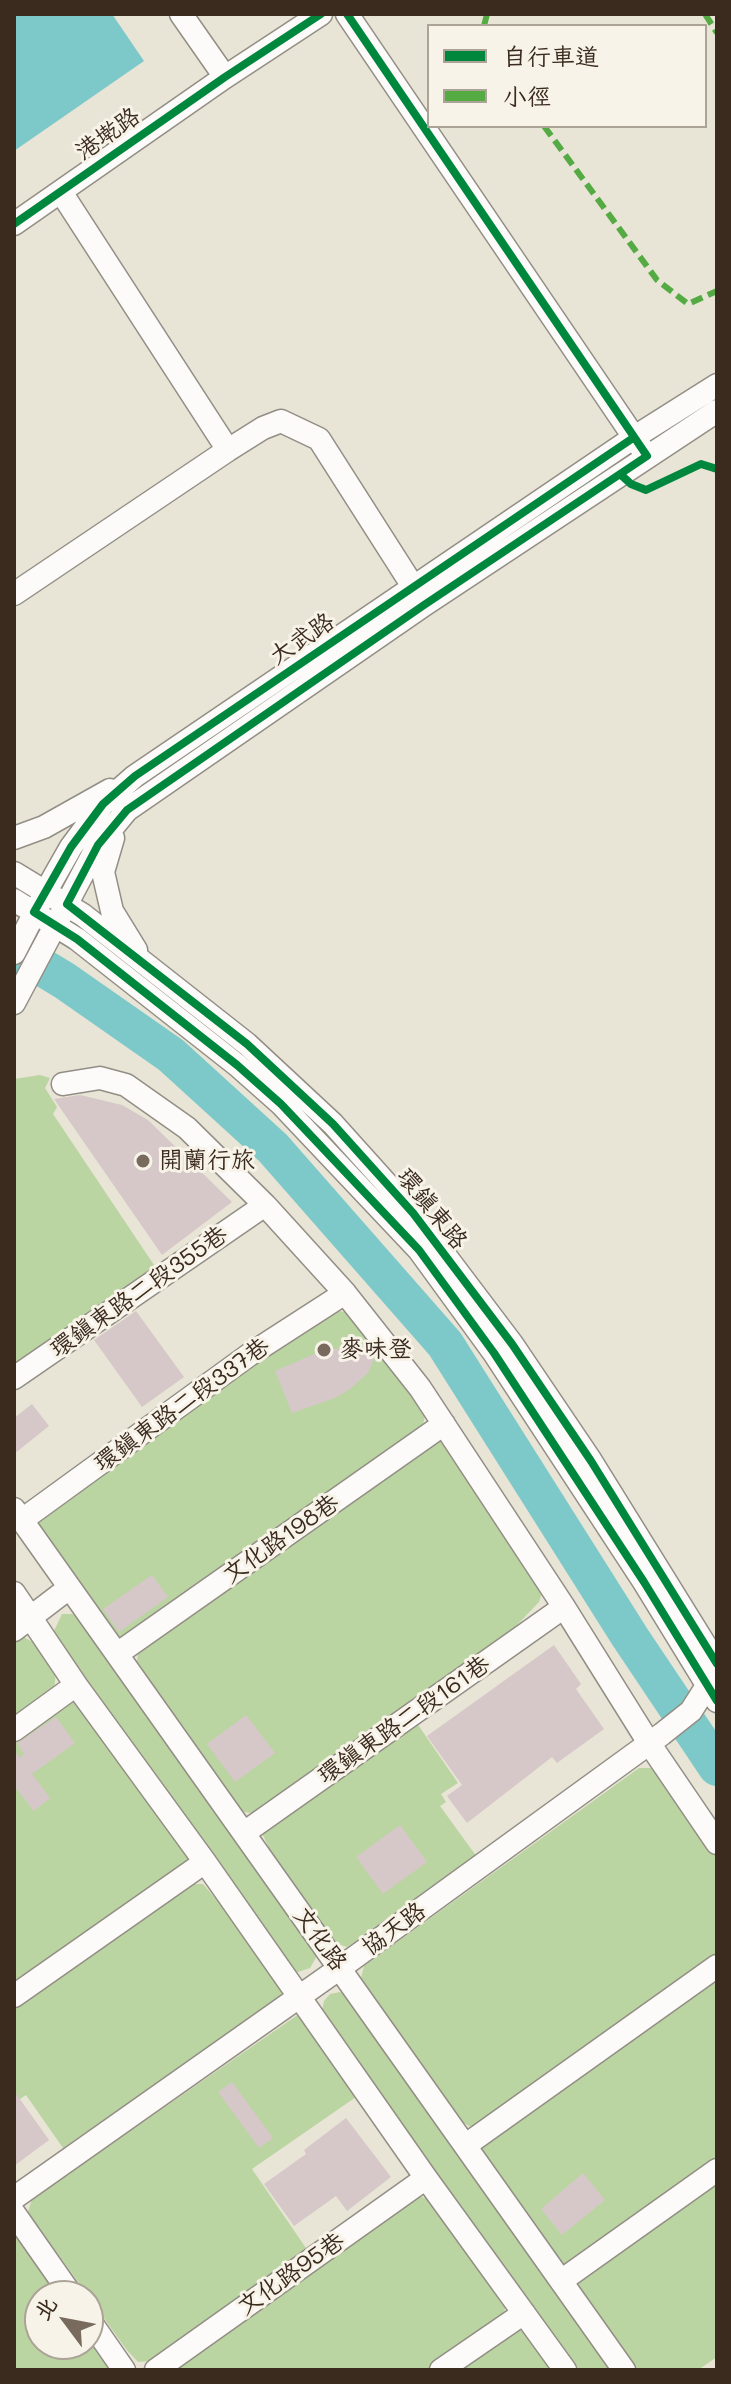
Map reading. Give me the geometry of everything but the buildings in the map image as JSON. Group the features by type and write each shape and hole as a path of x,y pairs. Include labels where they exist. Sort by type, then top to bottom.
{"street":[{"path":"181,14 225,77"},
{"name":"港墘路","path":"14,224 321,14"},
{"path":"347,14 647,456"},
{"path":"61,192 228,450"},
{"name":"大武路","path":"17,997 98,845 127,810 633,438 717,385"},
{"name":"大武路","path":"14,953 71,847 103,804 135,776 717,411"},
{"path":"14,594 228,450 263,428 281,421 319,439 420,596"},
{"path":"14,838 44,827 135,776"},
{"path":"127,810 113,839 103,872 112,911 143,962"},
{"name":"環鎮東路","path":"14,873 67,904 258,1054 333,1124 413,1213 512,1344 591,1461 717,1664"},
{"name":"環鎮東路","path":"14,900 30,922 51,934 77,939 281,1104 419,1250 494,1353 714,1686"},
{"path":"63,1084 100,1078 126,1085 187,1128 265,1205 345,1293 420,1388 564,1607 655,1738 717,1843"},
{"name":"環鎮東路二段355巷","path":"14,1378 265,1205"},
{"name":"環鎮東路二段337巷","path":"18,1515 249,1355 345,1293"},
{"name":"文化路198巷","path":"117,1654 444,1424"},
{"name":"文化路","path":"18,1515 624,2370"},
{"path":"23,1624 69,1588"},
{"path":"14,1593 23,1624 76,1685 205,1862 565,2370"},
{"name":"環鎮東路二段161巷","path":"244,1833 564,1607"},
{"path":"14,1730 76,1685"},
{"name":"協天路","path":"14,2198 340,1968 655,1738 691,1711 714,1686"},
{"path":"14,1996 205,1862"},
{"path":"466,2145 717,1966"},
{"path":"561,2281 717,2170"},
{"name":"文化路95巷","path":"156,2370 426,2178"},
{"path":"14,2213 61,2280"},
{"path":"441,2370 524,2313"},
{"path":"104,2341 124,2370"}],"green space":[{"path":"40,1075 50,1078 45,1088 57,1107 53,1114 156,1268 14,1367 14,1079"},
{"path":"328,1310 347,1312 373,1348 406,1380 418,1397 425,1416 422,1429 123,1643 40,1536 39,1520"},
{"path":"439,1441 448,1446 544,1586 539,1602 515,1627 393,1720 257,1814 238,1811 197,1749 136,1668 139,1646"},
{"path":"62,1614 81,1617 318,1954 310,1968 295,1973 59,1645 53,1633"},
{"path":"24,1637 41,1647 56,1671 54,1691 14,1719 14,1643"},
{"path":"68,1700 84,1705 189,1854 188,1867 14,1987 14,1736"},
{"path":"414,1719 458,1783 441,1794 446,1802 440,1806 477,1857 347,1947 335,1943 293,1887 262,1833"},
{"path":"639,1768 652,1768 661,1774 717,1857 717,1961 474,2129 446,2105 369,1994 361,1978 364,1966"},
{"path":"190,1884 203,1884 222,1906 283,1996 63,2148 26,2095 14,2103 14,2005"},
{"path":"717,1971 717,2165 568,2266 556,2262 480,2152 485,2137"},
{"path":"340,1992 349,1998 614,2370 574,2370 322,2011 324,2001 330,1994"},
{"path":"299,2014 356,2097 252,2169 308,2251 149,2361 138,2362 126,2349 104,2318 104,2280 77,2280 28,2212 32,2199"},
{"path":"717,2177 717,2357 698,2370 632,2370 576,2293 576,2282"},
{"path":"414,2195 429,2199 505,2305 504,2318 431,2370 168,2370"},
{"path":"14,2232 49,2280 24,2280 24,2360 104,2360 104,2356 114,2370 14,2370"},
{"path":"508,2331 522,2331 552,2370 456,2370"}],"water":[{"path":"14,14 112,14 144,61 14,151"}],"waterway":[{"path":"14,950 65,981 171,1055 273,1148 445,1344 630,1637 717,1767"}],"marked path":[{"path":"484,24 487,14"},
{"path":"705,14 717,33"},
{"path":"545,128 657,280 688,304 717,291"}],"cycle path":[{"path":"14,224 321,14"},
{"path":"347,14 647,456 127,810 98,845 67,904 247,1044 333,1124 413,1213 512,1344 591,1461 717,1664"},
{"path":"633,438 135,776 103,804 71,847 34,912 77,939 237,1065 281,1104 419,1250 494,1353 644,1582 717,1701"},
{"path":"620,474 631,484 646,490 701,464 717,469"}],"place":[{"name":"開蘭行旅","path":"143,1161"},
{"name":"麥味登","path":"324,1350"}]}
